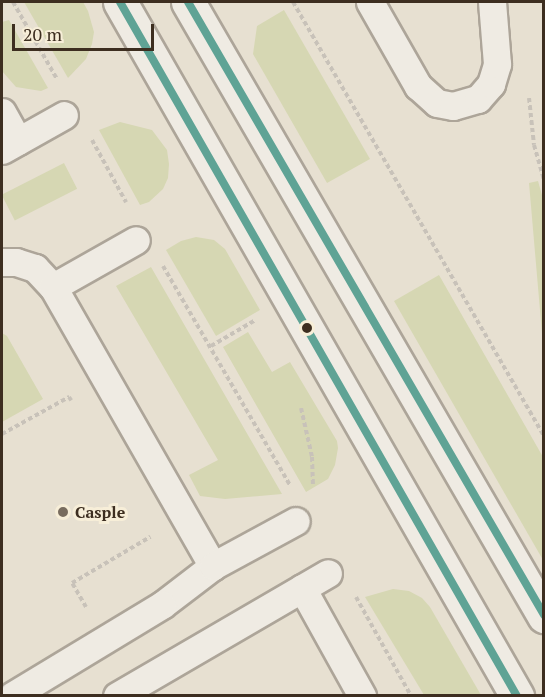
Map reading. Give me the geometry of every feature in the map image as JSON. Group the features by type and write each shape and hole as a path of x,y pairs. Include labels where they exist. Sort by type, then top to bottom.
{"main road":[{"path":"120,2 517,696"},
{"path":"188,2 543,616"}],"lane":[{"path":"370,2 418,86 437,103 453,106 478,99 491,84 497,64 492,2"},
{"path":"2,112 10,146 71,111"},
{"path":"53,287 136,240"},
{"path":"2,262 16,262 35,268 53,287 213,566"},
{"path":"12,696 153,611 213,566 296,521"},
{"path":"117,696 328,573"},
{"path":"302,588 362,696"}],"path":[{"path":"13,2 71,111 127,202"},
{"path":"293,2 543,436"},
{"path":"162,265 293,490"},
{"path":"211,346 254,321 260,330"},
{"path":"2,434 69,397 75,408"},
{"path":"297,398 304,418 312,457 313,489"},
{"path":"88,609 72,583 150,538 145,529"},
{"path":"355,596 411,696"}],"green space":[{"path":"24,2 83,2 94,32 92,44 86,59 68,78"},
{"path":"284,10 370,159 327,183 253,54 257,26"},
{"path":"9,20 48,88 41,91 16,87 2,71 2,22"},
{"path":"120,122 152,130 167,150 168,178 163,189 149,202 140,205 99,130"},
{"path":"64,163 77,189 15,221 2,195"},
{"path":"538,181 544,202 543,345 529,183"},
{"path":"196,237 214,240 225,249 260,310 216,336 166,250 181,241"},
{"path":"151,267 282,494 225,499 200,496 189,475 218,460 116,286"},
{"path":"439,275 543,457 543,560 394,301"},
{"path":"248,332 272,372 290,362 337,441 335,465 328,479 306,492 223,347"},
{"path":"2,333 7,336 43,399 2,422"},
{"path":"393,589 409,591 422,598 430,607 481,695 424,695 365,597"}],"transit line":[{"path":"120,2 517,696"},
{"path":"188,2 544,615"}],"place":[{"name":"Casple","path":"63,512"}]}
